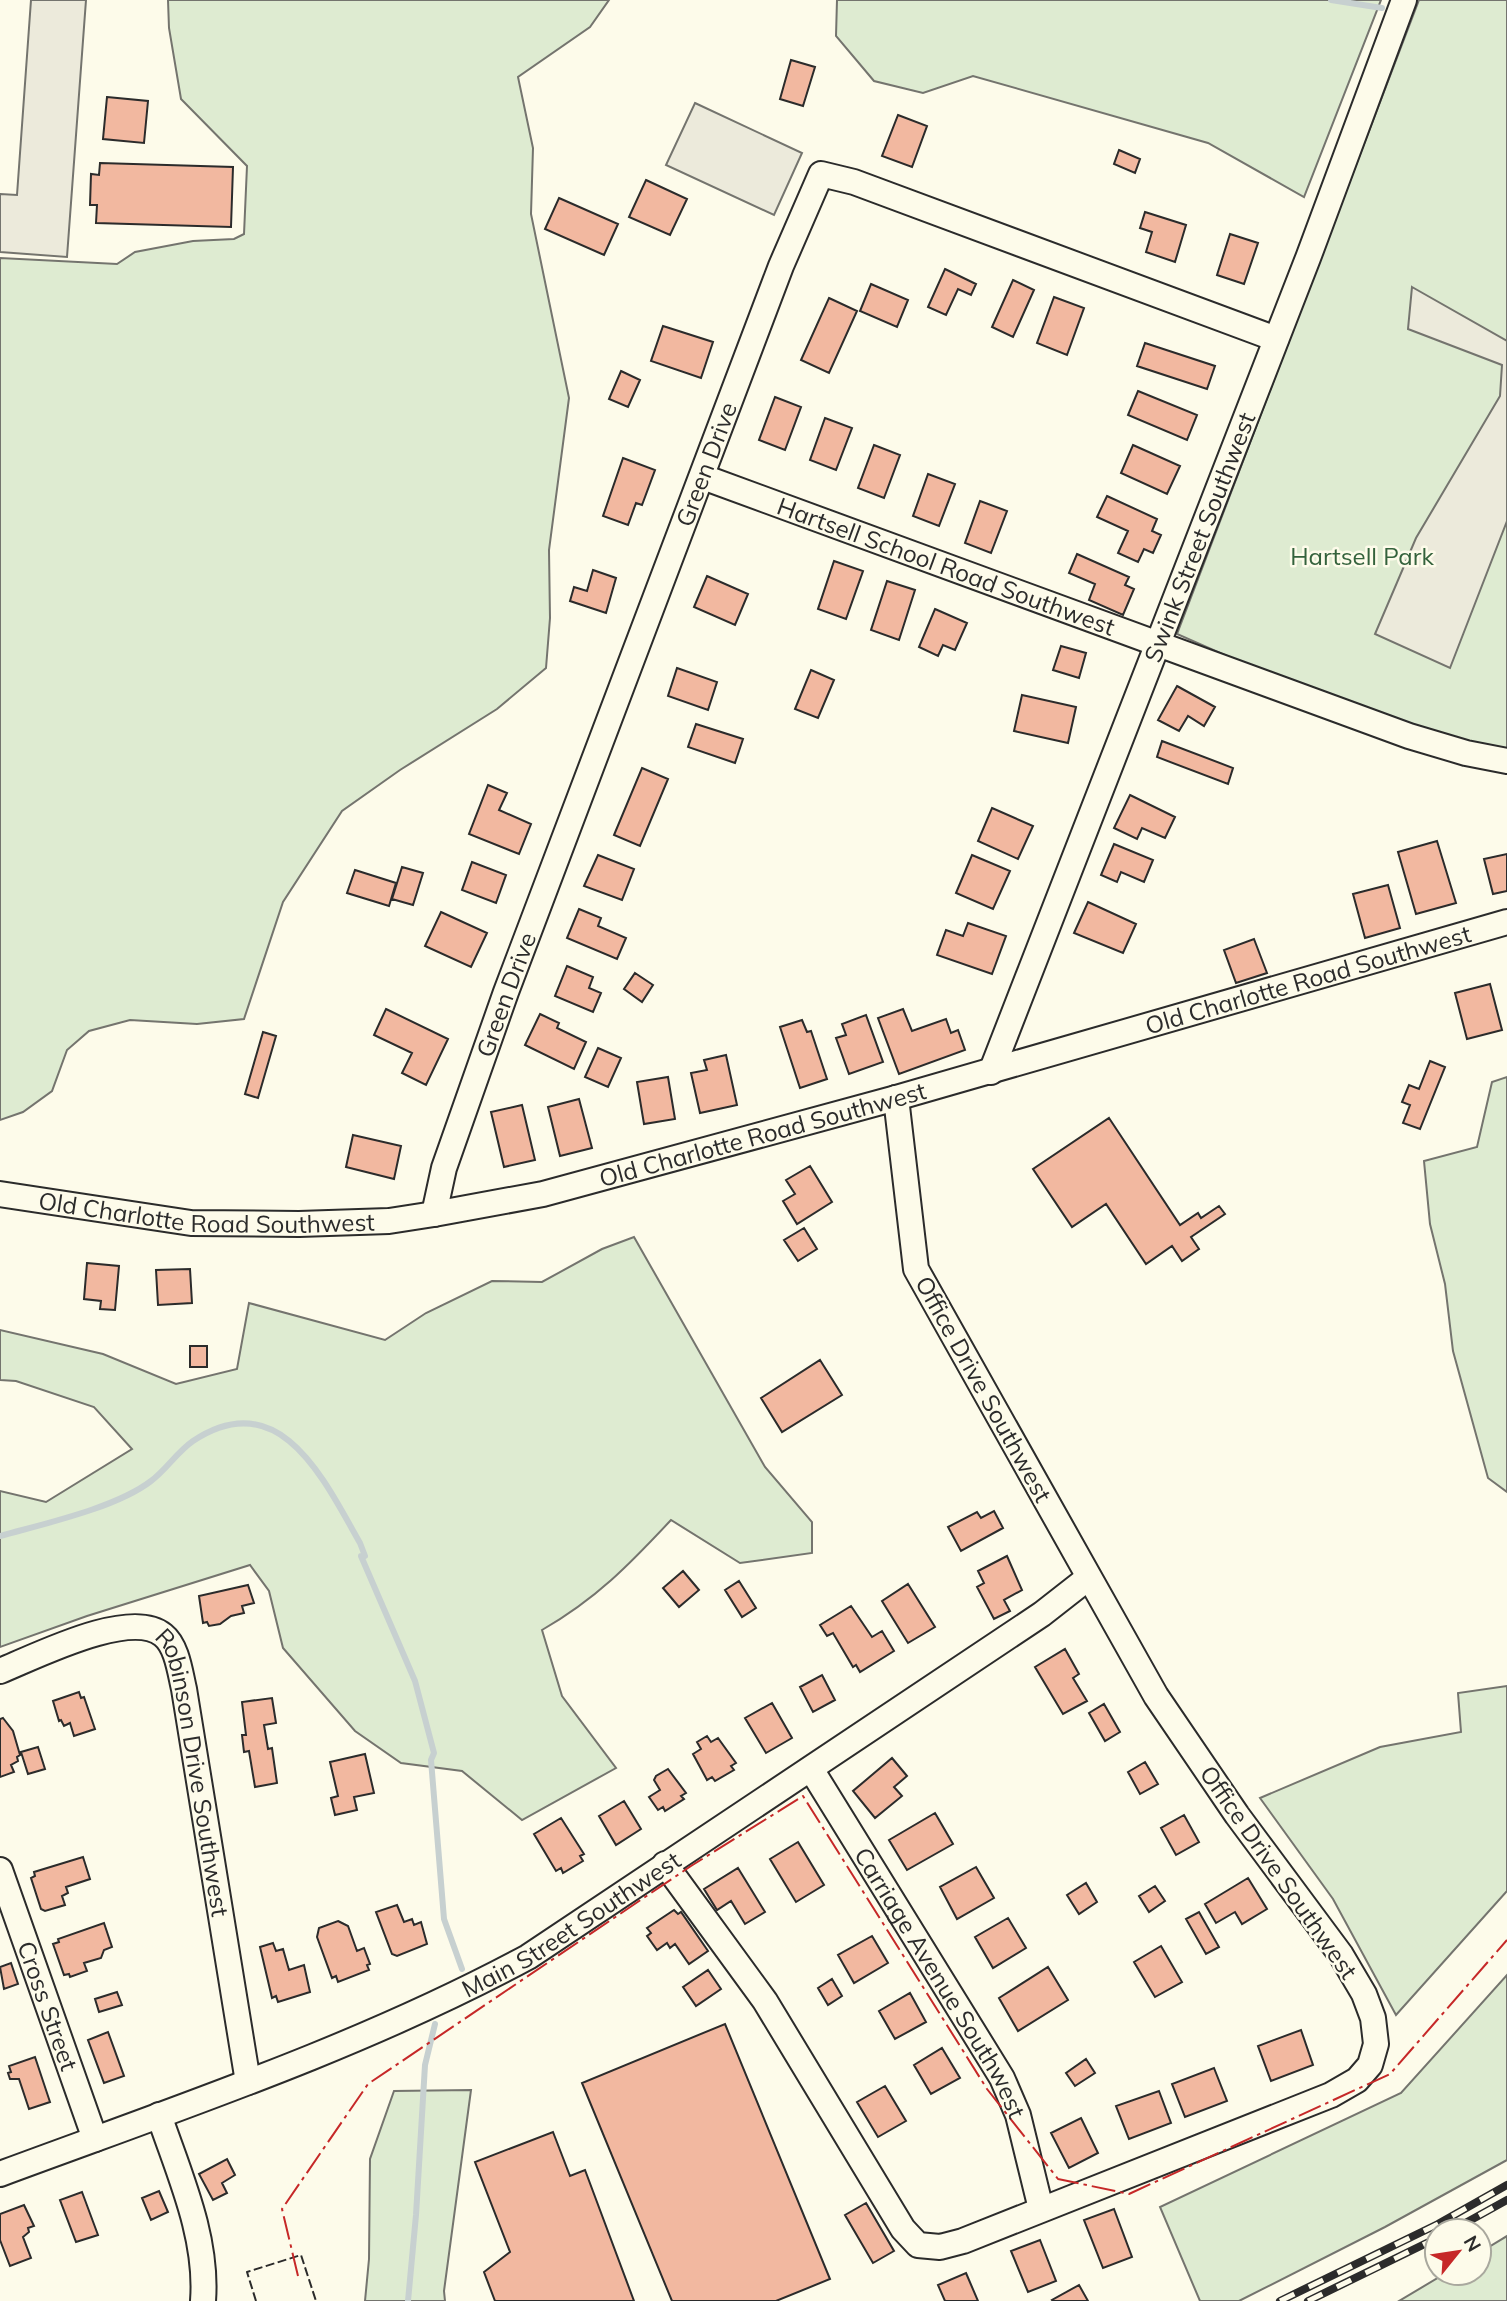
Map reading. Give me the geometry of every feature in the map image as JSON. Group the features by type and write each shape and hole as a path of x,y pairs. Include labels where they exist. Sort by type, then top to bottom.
{"street":[{"name":"Swink Street Southwest","path":"991,1072 1276,339 1404,0"},
{"name":"Green Drive","path":"434,1214 444,1168 506,992 703,478 781,266 821,174 854,182 1276,339"},
{"name":"Hartsell School Road Southwest","path":"703,478 1416,739 1507,761"},
{"name":"Old Charlotte Road Southwest","path":"0,1194 191,1223 389,1221 434,1214 543,1194 896,1098 1507,922"},
{"name":"Office Drive Southwest","path":"665,1864 765,2001 872,2182 903,2229 918,2245 940,2247 963,2241 1331,2095 1357,2080 1370,2065 1376,2044 1373,2018 1364,1994 1341,1955 1237,1815 1156,1696 916,1269 896,1098"},
{"name":"Main Street Southwest","path":"0,2174 248,2081 465,1991 528,1957 1042,1614 1088,1578"},
{"name":"Robinson Drive Southwest","path":"0,1671 118,1626 142,1626 163,1634 175,1654 184,1689 248,2081"},
{"name":"Carriage Avenue Southwest","path":"811,1769 1002,2078 1018,2115 1041,2209"},
{"name":"Cross Street","path":"0,1870 95,2139"},
{"path":"159,2115 193,2218 204,2268 203,2301"}],"green space":[{"path":"168,0 609,0 590,27 518,77 533,148 531,214 569,398 549,550 550,618 546,668 497,709 400,770 342,811 283,902 244,1019 197,1024 130,1020 89,1031 67,1050 52,1091 23,1112 0,1120 0,258 117,264 135,252 193,241 234,239 244,234 247,166 181,99 169,28"},
{"path":"837,0 1381,0 1304,197 1208,143 973,76 923,93 874,81 836,36"},
{"name":"Hartsell Park","path":"1419,0 1507,0 1507,761 1409,736 1177,634"},
{"path":"1507,1077 1507,1492 1488,1478 1453,1351 1445,1284 1430,1224 1424,1161 1477,1147 1492,1082"},
{"path":"634,1237 765,1467 812,1522 812,1553 740,1563 671,1520 611,1580 579,1606 542,1630 562,1696 616,1768 522,1820 462,1771 401,1763 355,1731 283,1648 269,1591 250,1565 87,1616 0,1647 0,1491 46,1502 132,1449 94,1407 16,1381 0,1380 0,1330 103,1354 176,1384 237,1369 249,1303 385,1340 426,1313 492,1281 542,1282 602,1249"},
{"path":"1507,1686 1507,1891 1396,2015 1333,1899 1260,1798 1380,1747 1461,1732 1458,1693"},
{"path":"1507,1975 1507,2160 1385,2227 1239,2301 1200,2301 1160,2207 1401,2093"},
{"path":"471,2090 444,2291 445,2301 365,2301 369,2259 370,2159 394,2091"},
{"path":"1507,2236 1507,2301 1399,2301 1423,2287 1493,2287 1493,2244"}],"shaded area":[{"path":"31,0 86,0 67,257 0,252 0,194 17,195"},
{"path":"695,103 802,153 774,215 666,165"},
{"path":"1412,287 1507,341 1507,521 1450,668 1375,634 1416,538 1500,396 1502,365 1408,329"}],"building":[{"path":"791,60 815,67 803,106 780,99"},
{"path":"107,97 148,101 144,143 103,139"},
{"path":"898,115 927,126 912,167 882,156"},
{"path":"1119,150 1140,159 1135,173 1114,164"},
{"path":"100,163 233,167 231,227 96,223 97,205 90,205 91,174 99,175"},
{"path":"646,180 687,199 670,235 629,217"},
{"path":"559,198 618,224 604,255 545,229"},
{"path":"1145,212 1186,225 1175,262 1146,252 1152,232 1140,228"},
{"path":"1230,234 1258,243 1244,284 1217,275"},
{"path":"945,269 976,284 971,295 958,289 946,315 928,307"},
{"path":"1013,280 1034,290 1013,337 992,327"},
{"path":"871,284 908,300 897,327 860,311"},
{"path":"1054,297 1084,308 1067,355 1037,343"},
{"path":"829,298 857,311 829,373 801,360"},
{"path":"663,326 713,342 701,378 651,361"},
{"path":"1145,343 1215,366 1207,389 1137,366"},
{"path":"621,371 640,380 628,407 609,399"},
{"path":"1138,391 1197,415 1187,440 1128,415"},
{"path":"775,397 801,407 785,450 759,440"},
{"path":"825,418 852,428 836,470 810,460"},
{"path":"874,445 900,455 884,498 858,488"},
{"path":"1133,445 1180,466 1167,494 1121,473"},
{"path":"623,458 655,470 642,505 636,503 628,525 603,516"},
{"path":"928,474 955,484 939,526 913,516"},
{"path":"1107,496 1157,519 1152,531 1161,535 1153,553 1144,549 1138,562 1118,553 1128,531 1097,517"},
{"path":"980,501 1007,511 991,553 965,543"},
{"path":"1077,554 1129,577 1125,585 1134,589 1123,615 1089,600 1095,584 1069,573"},
{"path":"834,561 863,571 846,619 818,609"},
{"path":"593,570 616,578 606,613 570,601 574,587 587,591"},
{"path":"707,576 748,594 735,625 694,607"},
{"path":"887,581 915,590 899,640 871,630"},
{"path":"935,609 967,623 955,650 943,645 938,656 919,647"},
{"path":"1061,646 1086,653 1079,678 1053,670"},
{"path":"677,668 717,682 708,710 668,696"},
{"path":"811,670 834,680 818,718 795,709"},
{"path":"1177,686 1215,707 1204,726 1188,716 1179,731 1158,720"},
{"path":"1022,695 1076,707 1068,743 1014,731"},
{"path":"696,724 743,739 735,763 688,747"},
{"path":"1162,741 1233,768 1228,784 1157,757"},
{"path":"642,768 668,779 640,846 614,835"},
{"path":"488,785 507,793 499,810 531,824 519,854 469,834"},
{"path":"1130,795 1175,817 1165,838 1142,828 1137,839 1114,828"},
{"path":"992,808 1033,826 1018,859 978,841"},
{"path":"1437,841 1456,903 1416,914 1398,852"},
{"path":"1114,844 1153,860 1144,882 1121,872 1117,882 1101,875"},
{"path":"1507,854 1507,891 1493,894 1484,859"},
{"path":"598,855 634,869 622,900 584,886"},
{"path":"972,855 1010,871 993,909 956,893"},
{"path":"472,862 506,875 496,903 462,890"},
{"path":"402,867 423,873 413,905 392,899"},
{"path":"355,870 396,883 389,906 347,893"},
{"path":"1388,885 1400,928 1365,938 1353,894"},
{"path":"1088,902 1136,924 1123,953 1074,933"},
{"path":"579,909 601,918 598,926 626,938 617,959 567,938"},
{"path":"441,912 487,933 471,967 425,946"},
{"path":"968,923 1006,936 992,974 937,955 946,930 963,936"},
{"path":"1254,939 1267,973 1236,983 1224,950"},
{"path":"567,966 593,977 589,988 601,993 593,1012 555,996"},
{"path":"635,973 653,985 642,1002 624,989"},
{"path":"1490,984 1502,1030 1467,1039 1455,993"},
{"path":"386,1009 448,1039 426,1085 402,1073 412,1053 374,1035"},
{"path":"903,1009 912,1031 946,1019 951,1033 958,1030 965,1050 899,1074 878,1018"},
{"path":"540,1014 559,1023 557,1028 586,1042 574,1069 525,1045"},
{"path":"866,1015 883,1062 849,1074 836,1038 846,1035 842,1024"},
{"path":"802,1020 807,1032 811,1031 827,1079 800,1088 780,1027"},
{"path":"263,1032 276,1036 258,1098 245,1094"},
{"path":"598,1048 621,1058 608,1087 585,1077"},
{"path":"726,1055 737,1105 700,1113 691,1073 707,1070 704,1060"},
{"path":"1430,1061 1445,1067 1420,1129 1403,1123 1410,1105 1402,1102 1409,1085 1419,1089"},
{"path":"668,1077 675,1119 644,1124 637,1082"},
{"path":"579,1099 592,1148 560,1156 548,1107"},
{"path":"522,1105 535,1160 504,1167 491,1112"},
{"path":"1109,1118 1180,1225 1198,1213 1201,1218 1219,1206 1225,1214 1191,1237 1199,1249 1182,1261 1172,1246 1146,1264 1106,1204 1072,1227 1033,1169"},
{"path":"353,1135 401,1146 394,1179 346,1167"},
{"path":"810,1166 832,1202 797,1224 783,1201 795,1194 786,1180"},
{"path":"804,1228 817,1249 798,1261 784,1240"},
{"path":"87,1263 119,1266 115,1310 100,1309 101,1301 84,1299"},
{"path":"190,1269 192,1303 158,1305 156,1270"},
{"path":"190,1346 207,1346 207,1367 190,1367"},
{"path":"820,1360 842,1395 782,1432 761,1398"},
{"path":"994,1511 1003,1528 961,1551 948,1527 977,1512 981,1518"},
{"path":"1007,1556 1022,1590 1004,1600 1010,1611 994,1619 977,1587 984,1583 978,1571"},
{"path":"683,1571 699,1590 679,1607 663,1588"},
{"path":"739,1581 756,1608 742,1617 725,1590"},
{"path":"908,1584 935,1627 908,1643 882,1601"},
{"path":"248,1585 254,1603 242,1606 244,1613 231,1616 220,1624 209,1626 207,1622 203,1623 199,1596"},
{"path":"851,1606 872,1637 882,1631 894,1651 860,1672 856,1665 853,1667 833,1633 827,1636 820,1625"},
{"path":"1065,1649 1079,1674 1073,1678 1087,1701 1063,1714 1035,1667"},
{"path":"822,1675 835,1700 813,1712 800,1687"},
{"path":"79,1692 81,1698 84,1697 95,1729 74,1736 70,1723 64,1726 61,1720 59,1721 53,1701"},
{"path":"272,1698 276,1723 264,1725 268,1749 272,1748 277,1783 255,1787 249,1751 244,1752 242,1735 246,1735 242,1702"},
{"path":"772,1703 792,1738 766,1753 745,1718"},
{"path":"1104,1704 1120,1732 1105,1741 1089,1713"},
{"path":"3,1718 13,1731 20,1755 17,1757 18,1761 11,1765 14,1772 0,1777 0,1719"},
{"path":"707,1736 711,1742 718,1738 736,1763 731,1766 734,1770 715,1781 712,1777 707,1780 693,1754 701,1749 697,1742"},
{"path":"38,1747 45,1769 28,1774 21,1752"},
{"path":"365,1754 374,1793 354,1797 357,1810 335,1815 331,1798 338,1796 330,1762"},
{"path":"892,1758 907,1776 894,1787 902,1796 875,1818 853,1791"},
{"path":"1145,1762 1158,1784 1140,1794 1128,1772"},
{"path":"668,1769 686,1793 681,1796 684,1799 665,1811 663,1807 658,1810 649,1797 660,1790 654,1780 656,1776"},
{"path":"624,1801 641,1829 616,1845 599,1816"},
{"path":"935,1813 953,1844 907,1870 889,1840"},
{"path":"1184,1815 1199,1842 1176,1855 1161,1828"},
{"path":"561,1818 584,1854 580,1856 583,1861 563,1873 561,1868 556,1871 534,1834"},
{"path":"798,1842 824,1885 796,1902 770,1859"},
{"path":"83,1857 90,1879 66,1887 68,1893 62,1896 65,1905 45,1911 41,1909 31,1878 35,1876 34,1872"},
{"path":"976,1867 994,1898 957,1919 940,1887"},
{"path":"738,1868 765,1912 745,1924 731,1901 717,1910 704,1889"},
{"path":"1248,1878 1267,1909 1242,1924 1235,1912 1216,1923 1205,1904"},
{"path":"1086,1883 1097,1902 1079,1914 1067,1895"},
{"path":"1155,1886 1165,1901 1149,1912 1139,1896"},
{"path":"397,1905 404,1922 412,1919 414,1925 421,1922 427,1944 397,1956 392,1954 376,1912"},
{"path":"674,1910 678,1914 681,1912 708,1951 689,1964 675,1944 670,1948 667,1943 657,1950 647,1936 651,1933 647,1928"},
{"path":"1199,1912 1219,1947 1206,1954 1186,1919"},
{"path":"1008,1918 1026,1948 993,1968 975,1937"},
{"path":"338,1921 348,1926 357,1951 364,1948 370,1964 367,1965 369,1970 338,1982 336,1976 332,1978 317,1937 319,1928"},
{"path":"104,1923 112,1947 104,1950 101,1958 84,1963 87,1971 70,1977 69,1974 64,1975 53,1944 59,1942 58,1939"},
{"path":"872,1936 888,1963 854,1983 838,1955"},
{"path":"273,1943 276,1951 283,1949 289,1970 304,1965 310,1992 278,2002 276,1996 272,1998 260,1947"},
{"path":"1161,1946 1182,1982 1155,1997 1134,1962"},
{"path":"11,1963 18,1984 4,1989 0,1967"},
{"path":"1048,1967 1068,2000 1018,2031 999,1998"},
{"path":"708,1970 721,1989 696,2006 683,1987"},
{"path":"832,1979 842,1996 828,2005 818,1988"},
{"path":"117,1992 122,2005 99,2012 95,1999"},
{"path":"910,1993 926,2022 895,2039 879,2011"},
{"path":"725,2024 830,2279 776,2301 672,2301 582,2083"},
{"path":"1301,2030 1313,2065 1271,2081 1258,2046"},
{"path":"108,2032 124,2076 104,2083 88,2040"},
{"path":"942,2048 960,2078 931,2094 914,2065"},
{"path":"35,2057 50,2102 29,2109 19,2079 10,2079 8,2073 11,2072 9,2066"},
{"path":"1086,2059 1095,2073 1075,2086 1066,2073"},
{"path":"1214,2068 1227,2101 1185,2117 1172,2084"},
{"path":"885,2086 906,2121 878,2137 857,2102"},
{"path":"1159,2091 1171,2123 1129,2139 1116,2106"},
{"path":"1081,2118 1098,2153 1069,2168 1051,2133"},
{"path":"553,2132 570,2176 585,2170 634,2301 495,2301 484,2272 510,2252 475,2162"},
{"path":"227,2159 235,2175 222,2183 227,2193 213,2200 199,2174"},
{"path":"159,2191 168,2212 151,2220 142,2198"},
{"path":"82,2192 98,2235 76,2242 60,2200"},
{"path":"866,2203 894,2251 873,2263 845,2215"},
{"path":"24,2205 34,2226 28,2228 29,2232 23,2237 31,2258 10,2266 0,2240 0,2214"},
{"path":"1114,2209 1132,2257 1103,2268 1084,2220"},
{"path":"1040,2240 1056,2281 1028,2292 1011,2251"},
{"path":"966,2273 978,2301 945,2301 938,2285"},
{"path":"1079,2285 1088,2301 1052,2300"}],"waterway":[{"path":"1331,0 1382,8"},
{"path":"0,1536 78,1514 136,1491 162,1472 193,1441 224,1426 251,1424 275,1431 296,1447 331,1492 360,1543 365,1556 361,1556 415,1681 434,1753 431,1760 444,1919 462,1969"},
{"path":"408,2301 425,2065 435,2024"}],"railway":[{"path":"1280,2301 1438,2224 1507,2185"},
{"path":"1476,2217 1507,2200"},
{"path":"1308,2301 1423,2245"}],"fence":[{"path":"256,2301 247,2272 301,2255 316,2301"}],"power":[{"path":"298,2276 282,2209 368,2084 691,1866 803,1796 987,2089 1058,2179 1129,2194 1390,2074 1507,1940"}]}
